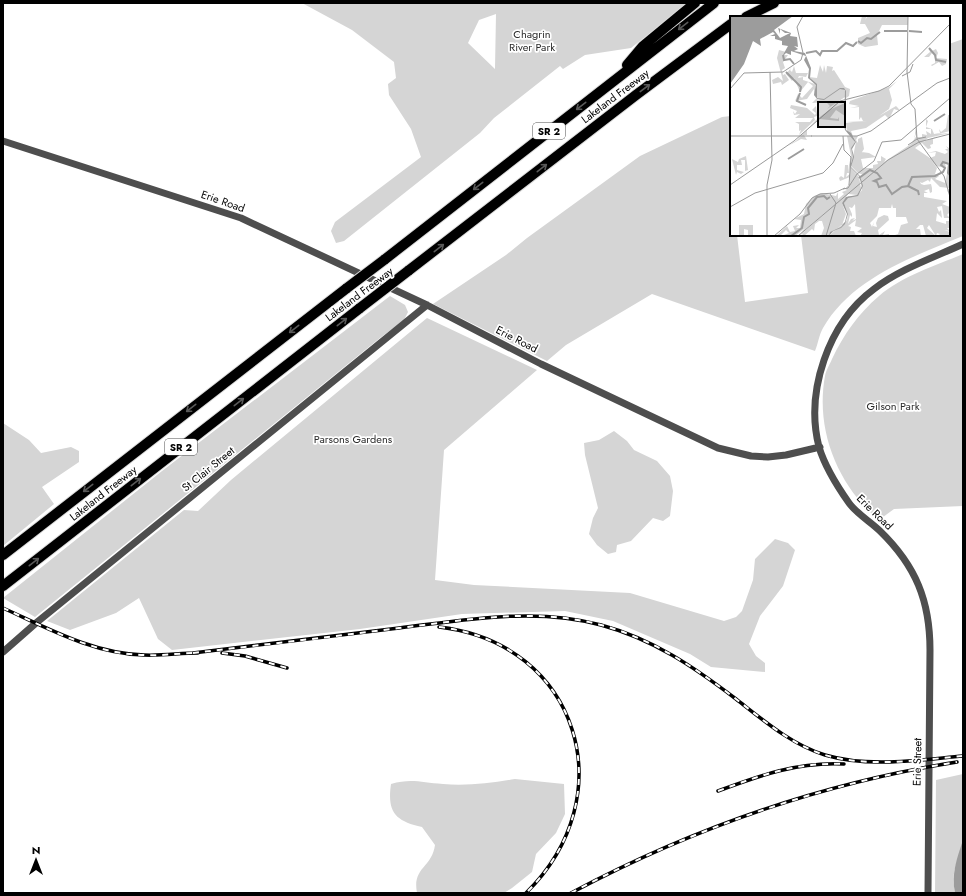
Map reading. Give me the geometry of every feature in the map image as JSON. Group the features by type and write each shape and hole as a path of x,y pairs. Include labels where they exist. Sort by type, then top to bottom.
{"highway":[{"path":"612,82 643,46 695,3"},
{"name":"Lakeland Freeway","path":"3,555 714,3"},
{"path":"741,16 760,3"},
{"path":"748,16 774,3"},
{"name":"Lakeland Freeway","path":"3,586 360,308 636,95 730,25"}],"street":[{"name":"Erie Road","path":"3,141 241,218 427,305 541,364 718,448 751,456 768,457 820,448 830,474 850,504 895,547 910,568 925,602 930,631"},
{"path":"820,448 816,426 816,405 824,359 852,309 873,289 896,274 963,244"},
{"name":"St Clair Street","path":"3,652 36,623 427,305"},
{"name":"Erie Street","path":"928,893 930,631"}],"green space":[{"name":"Chagrin River Park","path":"302,3 688,3 631,48 585,55 563,69 560,66 494,118 480,133 344,241 336,243 331,231 335,222 421,157 411,129 389,95 388,84 396,78 394,62 352,30","holes":["496,14 495,69 468,43 479,20"]},
{"path":"963,39 963,236 904,261 867,282 850,295 835,311 823,328 815,351 652,294 566,345 547,361 433,304 506,255 640,156 722,117 730,116 730,236 737,236 745,302 808,293 801,236 950,236 950,44"},
{"name":"Gilson Park","path":"963,254 963,506 894,509 879,520 864,506 852,491 841,474 833,456 823,416 823,396 828,367 847,333 858,317 879,296 908,277"},
{"path":"390,296 405,305 408,312 404,320 35,617 3,598 162,471"},
{"name":"Parsons Gardens","path":"427,318 537,370 444,450 435,580 474,585 630,593 724,621 736,617 742,611 753,580 755,559 775,539 788,543 795,550 783,586 760,616 749,644 756,656 765,663 765,672 711,667 690,654 613,621 565,611 462,614 360,629 172,650 158,639 139,598 116,613 70,630 47,621 184,510 198,511 231,480"},
{"path":"3,423 29,440 41,453 71,447 79,451 79,462 42,487 54,504 3,546"},
{"path":"614,431 627,441 634,450 657,461 670,476 673,491 670,516 663,521 653,518 631,541 617,545 616,552 608,554 597,545 589,534 593,518 598,508 585,455 584,443 599,440"},
{"path":"963,774 964,831 962,847 955,870 955,893 935,893 936,780"},
{"path":"515,779 564,784 565,814 556,833 536,854 532,872 504,893 417,893 417,878 430,859 435,845 422,827 405,822 395,814 390,802 391,784 411,781 452,785 488,783"}],"shaded area":[{"path":"963,840 963,893 955,893 954,873"}],"railway":[{"path":"3,608 71,639 107,650 125,654 144,655 198,653"},
{"path":"193,653 475,619 526,616 576,620 601,625 620,631 672,655 689,665 789,738 813,751 842,759 876,762 911,761 963,756"},
{"path":"439,627 487,639 526,662 554,693 572,730 579,770 574,813 556,854 526,893"},
{"path":"222,653 245,656 287,668"},
{"path":"571,893 663,848 759,811 857,782 957,762"},
{"path":"718,791 764,775 795,767 844,764"}]}
